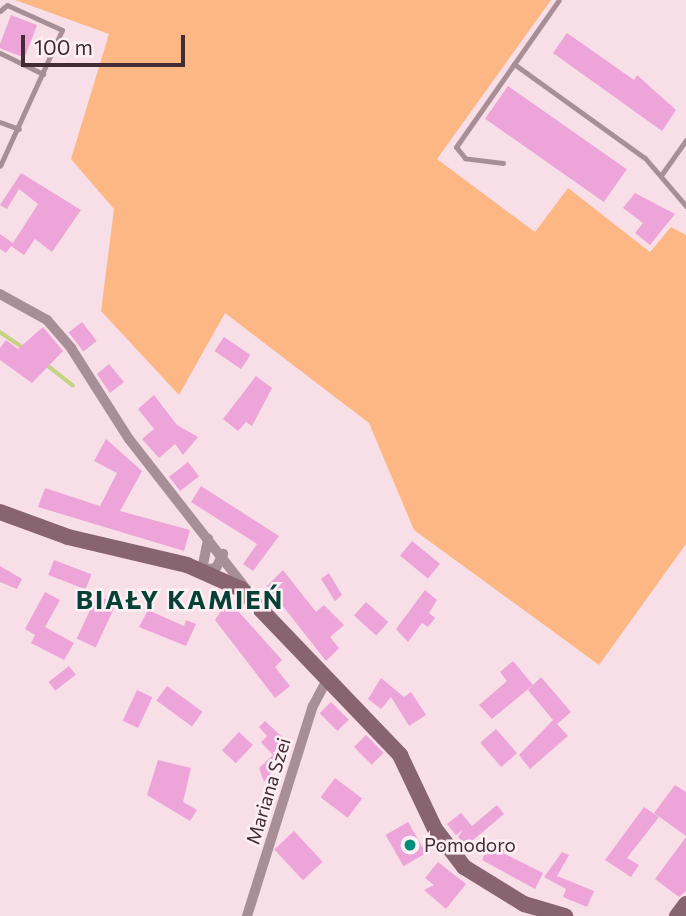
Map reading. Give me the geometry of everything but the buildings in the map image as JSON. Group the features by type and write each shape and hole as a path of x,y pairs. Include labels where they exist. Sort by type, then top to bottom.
{"street":[{"path":"0,294 47,320 208,539 223,554 253,600 401,755 435,829 464,867 524,904 565,916"},
{"path":"0,512 68,537 202,570 253,600"},
{"path":"202,570 208,539"},
{"path":"202,570 216,568 223,554"},
{"name":"Mariana Szei","path":"247,916 313,706 328,678"},
{"path":"677,916 686,904"}],"lane":[{"path":"503,163 465,158 456,150 559,0"},
{"path":"0,11 7,5 62,30 19,130 0,166"},
{"path":"0,53 43,74"},
{"path":"514,64 662,174 686,206"},
{"path":"0,122 19,130"},
{"path":"662,174 686,140"}],"shaded area":[{"path":"15,0 551,0 437,159 535,232 568,188 650,252 671,227 686,235 686,544 599,665 414,530 369,423 225,313 179,395 101,311 114,209 71,159 109,34"}],"waterway":[{"path":"0,332 24,348"},
{"path":"47,365 73,385"}],"place":[{"name":"Pomodoro","path":"410,845"}],"district":[{"name":"BIAŁY KAMIEŃ","path":"180,599"}]}
